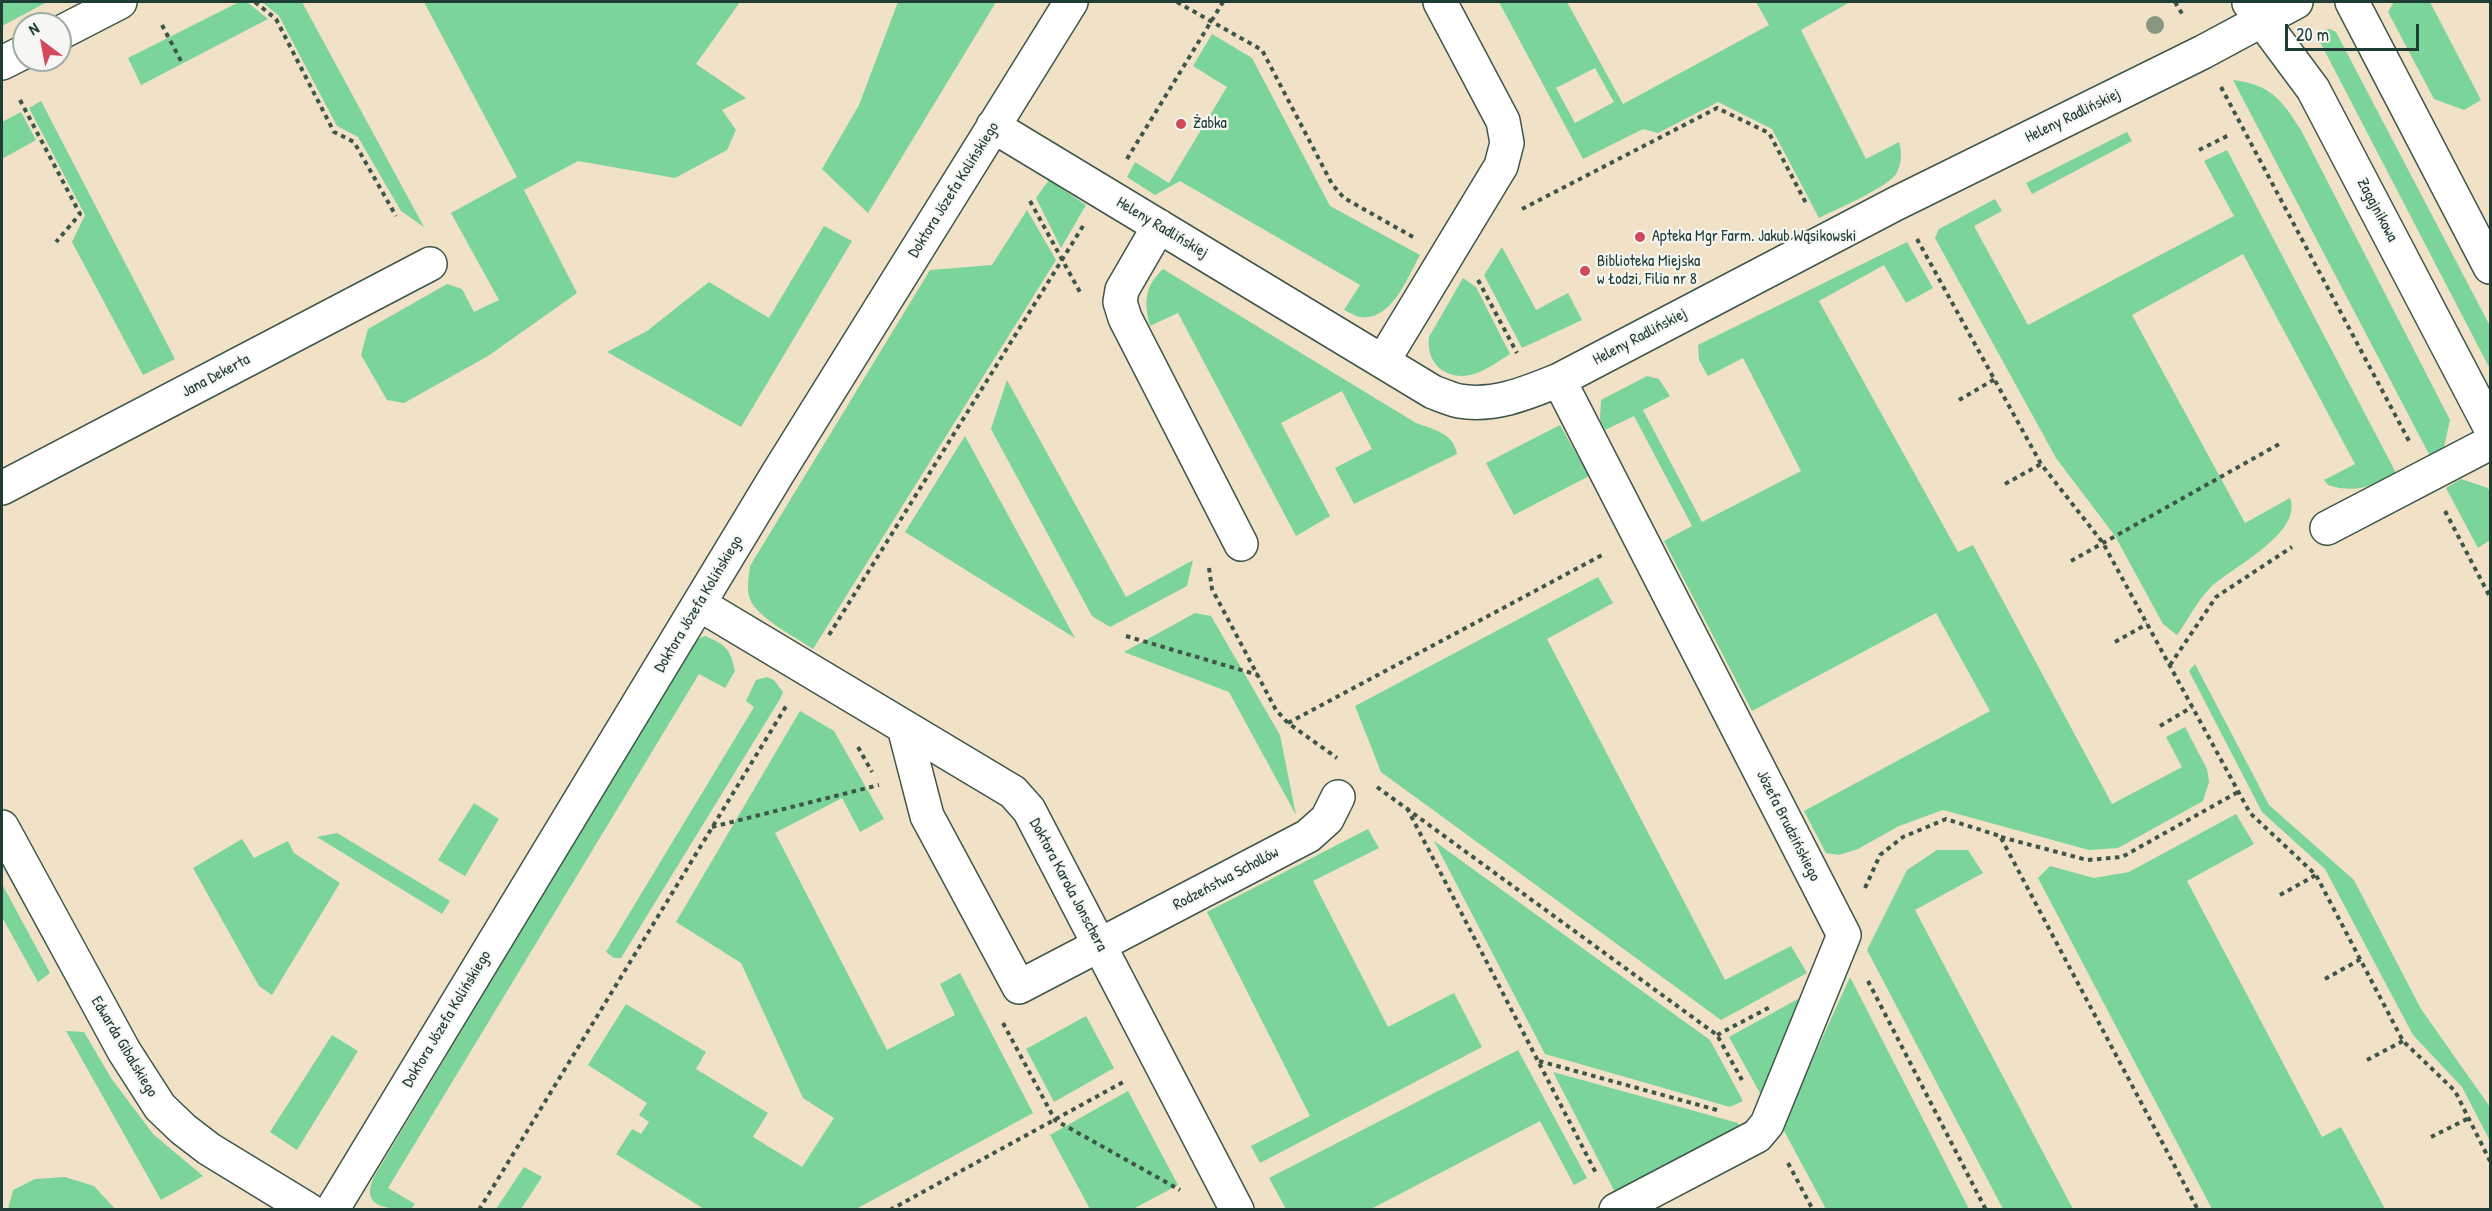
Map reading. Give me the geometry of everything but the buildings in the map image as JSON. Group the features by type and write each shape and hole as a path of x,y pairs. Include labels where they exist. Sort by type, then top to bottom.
{"street":[{"path":"72,27 120,2"},
{"name":"Doktora Józefa Kolińskiego","path":"332,1209 699,604 1071,2"},
{"path":"1383,361 1501,166 1507,143 1503,121 1440,2"},
{"name":"Heleny Radlińskiej","path":"993,126 1433,392 1460,401 1490,402 1518,397 1559,380 1897,203 2203,52 2255,11 2296,2"},
{"path":"2355,2 2490,267"},
{"name":"Zagajnikowa","path":"2255,11 2313,88 2490,427"},
{"path":"1159,226 1122,290 1120,302 1125,318 1241,544"},
{"name":"Jana Dekerta","path":"2,488 430,264"},
{"name":"Józefa Brudzińskiego","path":"1559,380 1844,935"},
{"path":"2327,528 2490,443"},
{"name":"Doktora Karola Jonschera","path":"699,604 1013,792 1029,810 1237,1209"},
{"name":"Rodzeństwa Schollów","path":"904,727 927,816 1019,987 1308,836 1327,819 1338,797"},
{"name":"Edwarda Gibalskiego","path":"2,827 124,1052 160,1107 209,1149 309,1209"},
{"path":"1616,1209 1757,1136 1767,1124 1844,935"}],"path":[{"path":"255,2 276,19 334,132 354,142 396,216"},
{"path":"1177,2 1262,50 1332,184 1344,198 1422,242"},
{"path":"479,1209 808,669 1223,2"},
{"path":"2175,2 2490,597"},
{"path":"162,25 182,63"},
{"path":"20,100 80,214 56,242"},
{"path":"1518,212 1717,108 1769,133 1825,240"},
{"path":"2199,150 2229,135"},
{"path":"1897,203 2041,464 2103,543 2250,813 2316,875 2403,1041 2456,1091 2490,1161"},
{"path":"1476,275 1519,358"},
{"path":"1959,400 1995,379"},
{"path":"2072,561 2281,443"},
{"path":"2005,484 2041,464"},
{"path":"2170,665 2216,597 2277,555 2327,528"},
{"path":"1288,723 1638,536"},
{"path":"2115,642 2147,624"},
{"path":"1126,636 1258,675"},
{"path":"2160,726 2192,707"},
{"path":"712,826 880,785"},
{"path":"1986,1209 1844,935 1880,855 1903,837 1946,819 2086,860 2122,857 2238,792"},
{"path":"1598,1178 1407,808 1717,1035 1813,1209"},
{"path":"2000,836 2198,1209"},
{"path":"2280,895 2316,875"},
{"path":"2325,979 2361,960"},
{"path":"2367,1060 2403,1041"},
{"path":"890,1209 1160,1060"},
{"path":"1538,1061 1767,1124"},
{"path":"2431,1137 2469,1118"},
{"path":"1054,1120 1184,1192"},
{"path":"2191,1209 2193,1200"}],"green space":[{"path":"2,2 47,2 28,12 12,12 12,21 2,26"},
{"path":"239,2 247,2 268,19 141,85 128,58"},
{"path":"262,2 302,2 424,227 401,211 358,137 337,126 279,16"},
{"path":"424,2 740,2 696,64 746,98 722,110 736,130 727,150 675,178 578,161 524,190 577,293 488,356 404,403 387,400 361,355 368,329 447,284 462,289 474,312 499,300 451,213 517,177"},
{"path":"898,2 996,2 868,213 822,169 859,105"},
{"path":"1499,2 1567,2 1623,104 1769,25 1756,2 1850,2 1801,30 1866,159 1899,142 1901,154 1898,170 1891,179 1872,192 1819,218 1772,129 1718,102 1658,133 1643,129 1583,159","holes":["1595,68 1614,102 1575,123 1556,88"]},
{"path":"2394,2 2430,2 2481,100 2464,110 2434,99 2388,12"},
{"path":"2330,29 2336,32 2490,326 2490,369 2319,40 2324,30"},
{"path":"1212,34 1252,58 1330,206 1420,255 1398,295 1382,312 1361,317 1344,310 1360,285 1180,181 1155,195 1127,177 1135,162 1169,183 1227,87 1193,66"},
{"path":"2233,80 2257,86 2274,95 2301,130 2450,420 2444,447 2430,456"},
{"path":"41,101 175,359 143,375 72,242 85,215 29,108"},
{"path":"21,112 36,140 2,159 2,122"},
{"path":"2127,132 2132,141 2032,194 2026,183"},
{"path":"2227,150 2396,473 2371,485 2356,489 2338,488 2328,485 2324,480 2355,464 2243,254 2132,315 2245,523 2290,498 2291,511 2286,524 2276,537 2210,588 2177,635 2163,624 2115,536 2056,458 1935,238 1939,229 1995,199 2002,211 1974,226 2028,325 2234,216 2204,161"},
{"path":"1049,180 1086,205 1061,248 1036,198"},
{"path":"1027,210 1056,260 813,649 768,620 754,606 748,591 750,566 930,270 992,265"},
{"path":"824,226 852,241 741,427 607,352 647,331 709,282 769,318"},
{"path":"1907,242 1933,288 1906,303 1884,265 1819,301 1958,552 1973,545 2112,804 2182,767 2166,737 2185,727 2207,769 2209,782 2203,801 2118,848 2089,850 1943,810 1899,826 1858,849 1839,855 1826,853 1804,811 1990,711 1936,613 1752,711 1664,541 1692,526 1634,416 1605,430 1600,420 1601,400 1647,376 1659,379 1670,396 1643,410 1702,522 1801,471 1743,358 1708,376 1699,360 1698,345"},
{"path":"1502,247 1536,310 1568,293 1582,320 1522,348 1484,275"},
{"path":"1163,269 1416,423 1441,433 1452,441 1457,454 1354,504 1335,468 1372,449 1342,391 1281,423 1330,516 1296,536 1178,313 1150,326 1147,295 1152,282"},
{"path":"1463,278 1476,287 1510,354 1481,371 1467,376 1458,376 1441,370 1435,364 1429,347 1429,337"},
{"path":"1007,380 1126,597 1193,560 1187,586 1110,627 1092,616 991,429"},
{"path":"1560,425 1589,476 1514,515 1486,463"},
{"path":"965,436 1075,638 905,532"},
{"path":"2461,479 2488,488 2490,492 2490,540 2478,548 2446,488"},
{"path":"1598,577 1613,603 1547,639 1725,980 1791,946 1807,973 1721,1020 1381,772 1355,706"},
{"path":"1195,613 1211,616 1280,735 1296,815 1229,692 1124,652"},
{"path":"705,636 726,648 735,671 725,688 699,674 388,1188 415,1204 411,1209 379,1205 370,1196 374,1177 695,640"},
{"path":"2195,664 2269,805 2354,880 2421,1009 2490,1107 2490,1141 2462,1087 2413,1035 2325,869 2262,812 2189,671"},
{"path":"767,677 774,680 783,692 780,699 621,958 614,958 606,952 754,707 746,701 756,680"},
{"path":"800,711 834,731 884,819 860,832 842,798 775,833 887,1050 955,1015 940,984 960,973 1033,1113 856,1209 704,1209 616,1154 632,1129 641,1134 649,1122 639,1115 647,1103 588,1065 626,1004 706,1052 696,1069 768,1113 753,1137 802,1167 834,1118 803,1098 741,963 676,922"},
{"path":"474,803 499,819 465,876 438,860"},
{"path":"2236,814 2254,844 2187,881 2322,1137 2341,1127 2385,1209 2212,1209 2038,878 2050,866 2094,878 2129,872"},
{"path":"1368,829 1379,848 1313,881 1388,1027 1454,993 1482,1047 1260,1163 1251,1146 1310,1116 1207,912"},
{"path":"337,833 450,901 442,914 317,837"},
{"path":"242,839 254,858 288,841 294,853 340,883 272,995 259,986 193,868"},
{"path":"1434,841 1710,1040 1743,1101 1730,1107 1545,1054"},
{"path":"1937,850 1968,850 1983,873 1915,910 2073,1209 2003,1209 1867,950 1907,870"},
{"path":"2,884 50,973 38,982 2,917"},
{"path":"1850,977 1969,1209 1826,1209 1782,1127"},
{"path":"1816,989 1766,1104 1729,1037"},
{"path":"1086,1016 1114,1068 1054,1102 1026,1049"},
{"path":"66,1031 84,1032 111,1078 153,1134 203,1176 161,1200"},
{"path":"332,1035 358,1051 297,1150 270,1132"},
{"path":"1518,1050 1587,1178 1574,1185 1540,1121 1371,1209 1286,1209 1269,1178"},
{"path":"1553,1072 1738,1123 1741,1129 1617,1196"},
{"path":"1128,1091 1178,1185 1133,1209 1090,1209 1050,1135"},
{"path":"524,1167 542,1177 521,1209 496,1209"},
{"path":"65,1177 94,1186 115,1209 8,1209 13,1190 35,1179"}],"place":[{"name":"Żabka","path":"1181,124"},
{"name":"Apteka Mgr Farm. Jakub Wąsikowski","path":"1640,237"},
{"name":"Biblioteka Miejska w Łodzi, Filia nr 8","path":"1585,271"}]}
